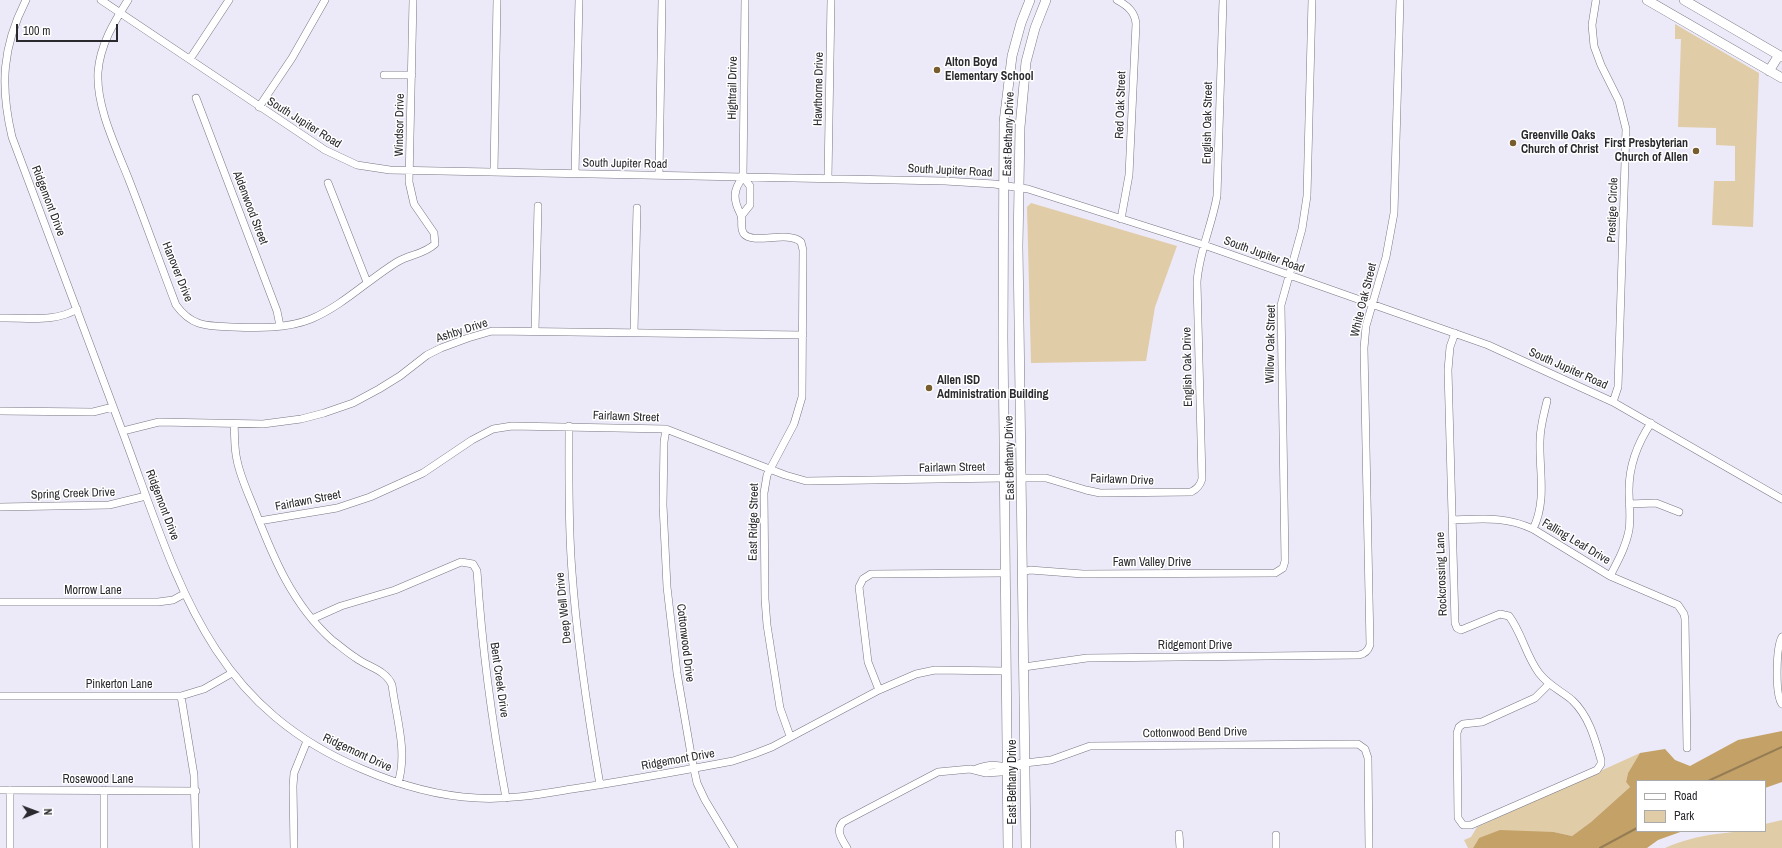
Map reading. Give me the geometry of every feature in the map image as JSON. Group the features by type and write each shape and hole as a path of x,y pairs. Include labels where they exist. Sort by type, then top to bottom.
{"main road":[{"name":"East Bethany Drive","path":"1008,848 1003,337 1004,115 1007,83 1012,56 1021,23 1030,0"},
{"name":"East Bethany Drive","path":"1026,848 1021,337 1018,246 1020,127 1024,77 1035,28 1046,0"},
{"path":"1647,0 1782,78"},
{"path":"1684,0 1781,56 1769,71"},
{"path":"1021,23 1035,28"},
{"path":"1003,337 1021,337"},
{"path":"1004,478 1022,478"},
{"path":"1005,573 1023,572"},
{"path":"1006,671 1024,667"},
{"path":"1007,768 1025,763"}],"street":[{"name":"Ridgemont Drive","path":"26,0 13,28 5,58 3,81 6,114 12,137 146,496 184,594 206,636 232,673 263,706 307,741 344,762 398,783 444,794 478,798 506,798 600,785 733,761 754,754 879,690 916,674 936,670 1006,671"},
{"name":"South Jupiter Road","path":"101,0 259,107 325,150 349,162 374,168 410,170 945,181 1019,187 1036,191 1204,246 1488,345 1613,402 1782,499"},
{"name":"Hanover Drive","path":"128,0 110,30 100,59 98,71 99,97 117,150 176,305 186,317 207,326 263,328 280,326 310,319 338,304 367,282 399,261 427,251 435,244"},
{"path":"190,59 229,0"},
{"path":"259,107 296,52 325,0"},
{"name":"Windsor Drive","path":"413,0 409,187 414,204 434,233 435,244"},
{"path":"494,172 497,0"},
{"path":"576,174 579,0"},
{"path":"659,175 662,0"},
{"name":"Hightrail Drive","path":"745,0 743,176 736,186 735,205 742,215 742,231 748,237 793,237 801,242"},
{"name":"Hawthorne Drive","path":"828,178 831,0"},
{"name":"Red Oak Street","path":"1117,0 1126,5 1133,13 1136,24 1129,175 1121,219"},
{"name":"English Oak Street","path":"1204,246 1214,212 1218,180 1223,0"},
{"name":"Willow Oak Street","path":"1281,570 1285,561 1281,319 1283,296 1302,229 1307,196 1312,0"},
{"name":"White Oak Street","path":"1366,652 1370,645 1364,348 1366,326 1386,256 1395,201 1400,0"},
{"name":"Prestige Circle","path":"1596,0 1592,25 1594,46 1603,70 1622,110 1626,134 1618,387 1613,402"},
{"path":"384,75 412,75"},
{"name":"Aldenwood Street","path":"196,98 277,311 280,326"},
{"name":"Hightrail Drive","path":"742,215 750,205 750,186 743,176"},
{"path":"328,183 367,282"},
{"path":"535,331 538,206"},
{"path":"634,332 637,208"},
{"name":"East Ridge Street","path":"790,736 780,708 766,614 764,493 765,482 770,469 794,424 799,410 803,383 803,250 801,242"},
{"name":"English Oak Drive","path":"1198,488 1202,479 1197,282 1199,263 1204,246"},
{"path":"0,318 55,317 70,313 77,309"},
{"name":"Ashby Drive","path":"123,431 159,422 234,424 279,422 324,413 353,403 379,390 428,354 452,343 492,331 803,335"},
{"name":"Rockcrossing Lane","path":"1455,333 1450,347 1448,370 1455,623 1457,628 1461,630 1500,614 1509,616 1532,663 1548,685 1571,700 1590,724 1601,760 1601,764 1597,770 1471,826 1463,825 1458,818 1457,776 1457,733 1461,725 1482,722 1535,698 1548,685"},
{"path":"1533,529 1540,512 1542,498 1540,442 1547,401"},
{"path":"0,412 93,412 113,407"},
{"path":"1610,576 1620,557 1629,531 1630,474 1633,462 1643,436 1651,423"},
{"path":"234,424 237,461 259,521 282,574 298,602 332,640 357,659 383,673 392,684 402,757 402,773 398,783"},
{"name":"Fairlawn Street","path":"259,521 337,508 370,497 423,473 472,440 493,429 512,426 666,429 784,475 806,481 1004,478"},
{"name":"Deep Well Drive","path":"569,426 568,481 572,578 583,676 600,785"},
{"name":"Cottonwood Drive","path":"666,429 664,442 663,505 667,587 677,673 693,768 697,783 704,800 734,848"},
{"name":"Fairlawn Drive","path":"1022,478 1046,478 1100,493 1191,492 1198,488"},
{"name":"Spring Creek Drive","path":"0,507 109,505 146,496"},
{"path":"1629,504 1656,503 1679,512"},
{"name":"Falling Leaf Drive","path":"1452,520 1510,520 1533,529 1610,576 1673,602 1682,609 1685,619 1687,748"},
{"name":"Bent Creek Drive","path":"312,619 341,606 395,590 461,562 470,563 474,566 477,571 483,646 489,695 506,798"},
{"name":"Fawn Valley Drive","path":"1023,572 1038,570 1083,574 1146,575 1275,573 1281,570"},
{"path":"879,690 871,672 867,655 859,587 863,579 871,574 1005,573"},
{"name":"Morrow Lane","path":"0,602 158,602 173,600 184,594"},
{"path":"1782,637 1778,648 1778,697 1782,704"},
{"name":"Ridgemont Drive","path":"1024,667 1087,658 1359,655 1366,652"},
{"name":"Pinkerton Lane","path":"0,696 182,696 204,689 232,673"},
{"path":"182,696 190,742 196,791 196,848"},
{"path":"294,848 294,773 307,741"},
{"name":"Cottonwood Bend Drive","path":"1025,763 1051,760 1086,747 1097,746 1353,743 1366,749 1368,758 1369,848"},
{"path":"847,848 839,833 839,827 843,822 938,772 956,769 976,769 986,773 1001,772 1007,768"},
{"name":"Rosewood Lane","path":"0,790 196,791"},
{"path":"10,790 10,848"},
{"path":"104,790 104,848"},
{"path":"1179,834 1180,848"},
{"path":"1276,835 1276,848"}],"green space":[{"path":"1675,24 1759,73 1753,227 1712,225 1714,181 1735,181 1735,146 1716,145 1716,128 1678,127 1681,39 1675,39"},
{"path":"1031,203 1177,246 1155,307 1146,361 1031,363 1027,207"},
{"path":"1640,753 1628,773 1626,782 1630,787 1591,822 1572,836 1554,832 1479,838 1473,848 1468,848 1464,840 1471,837 1477,827"},
{"path":"1782,820 1782,848 1665,848 1689,839 1714,834 1766,832 1766,824"}],"shaded area":[{"path":"1782,731 1782,782 1766,788 1766,780 1636,780 1636,832 1680,832 1658,840 1647,848 1473,848 1479,838 1500,830 1554,832 1572,836 1591,822 1630,787 1626,782 1628,773 1640,753 1665,749 1675,760 1690,766 1738,740"}],"waterway":[{"path":"1710,780 1782,747"},
{"path":"1600,848 1636,829"}],"place":[{"name":"Alton Boyd Elementary School","path":"937,70"},
{"name":"Greenville Oaks Church of Christ","path":"1513,143"},
{"name":"First Presbyterian Church of Allen","path":"1696,151"},
{"name":"Allen ISD Administration Building","path":"929,388"}]}
